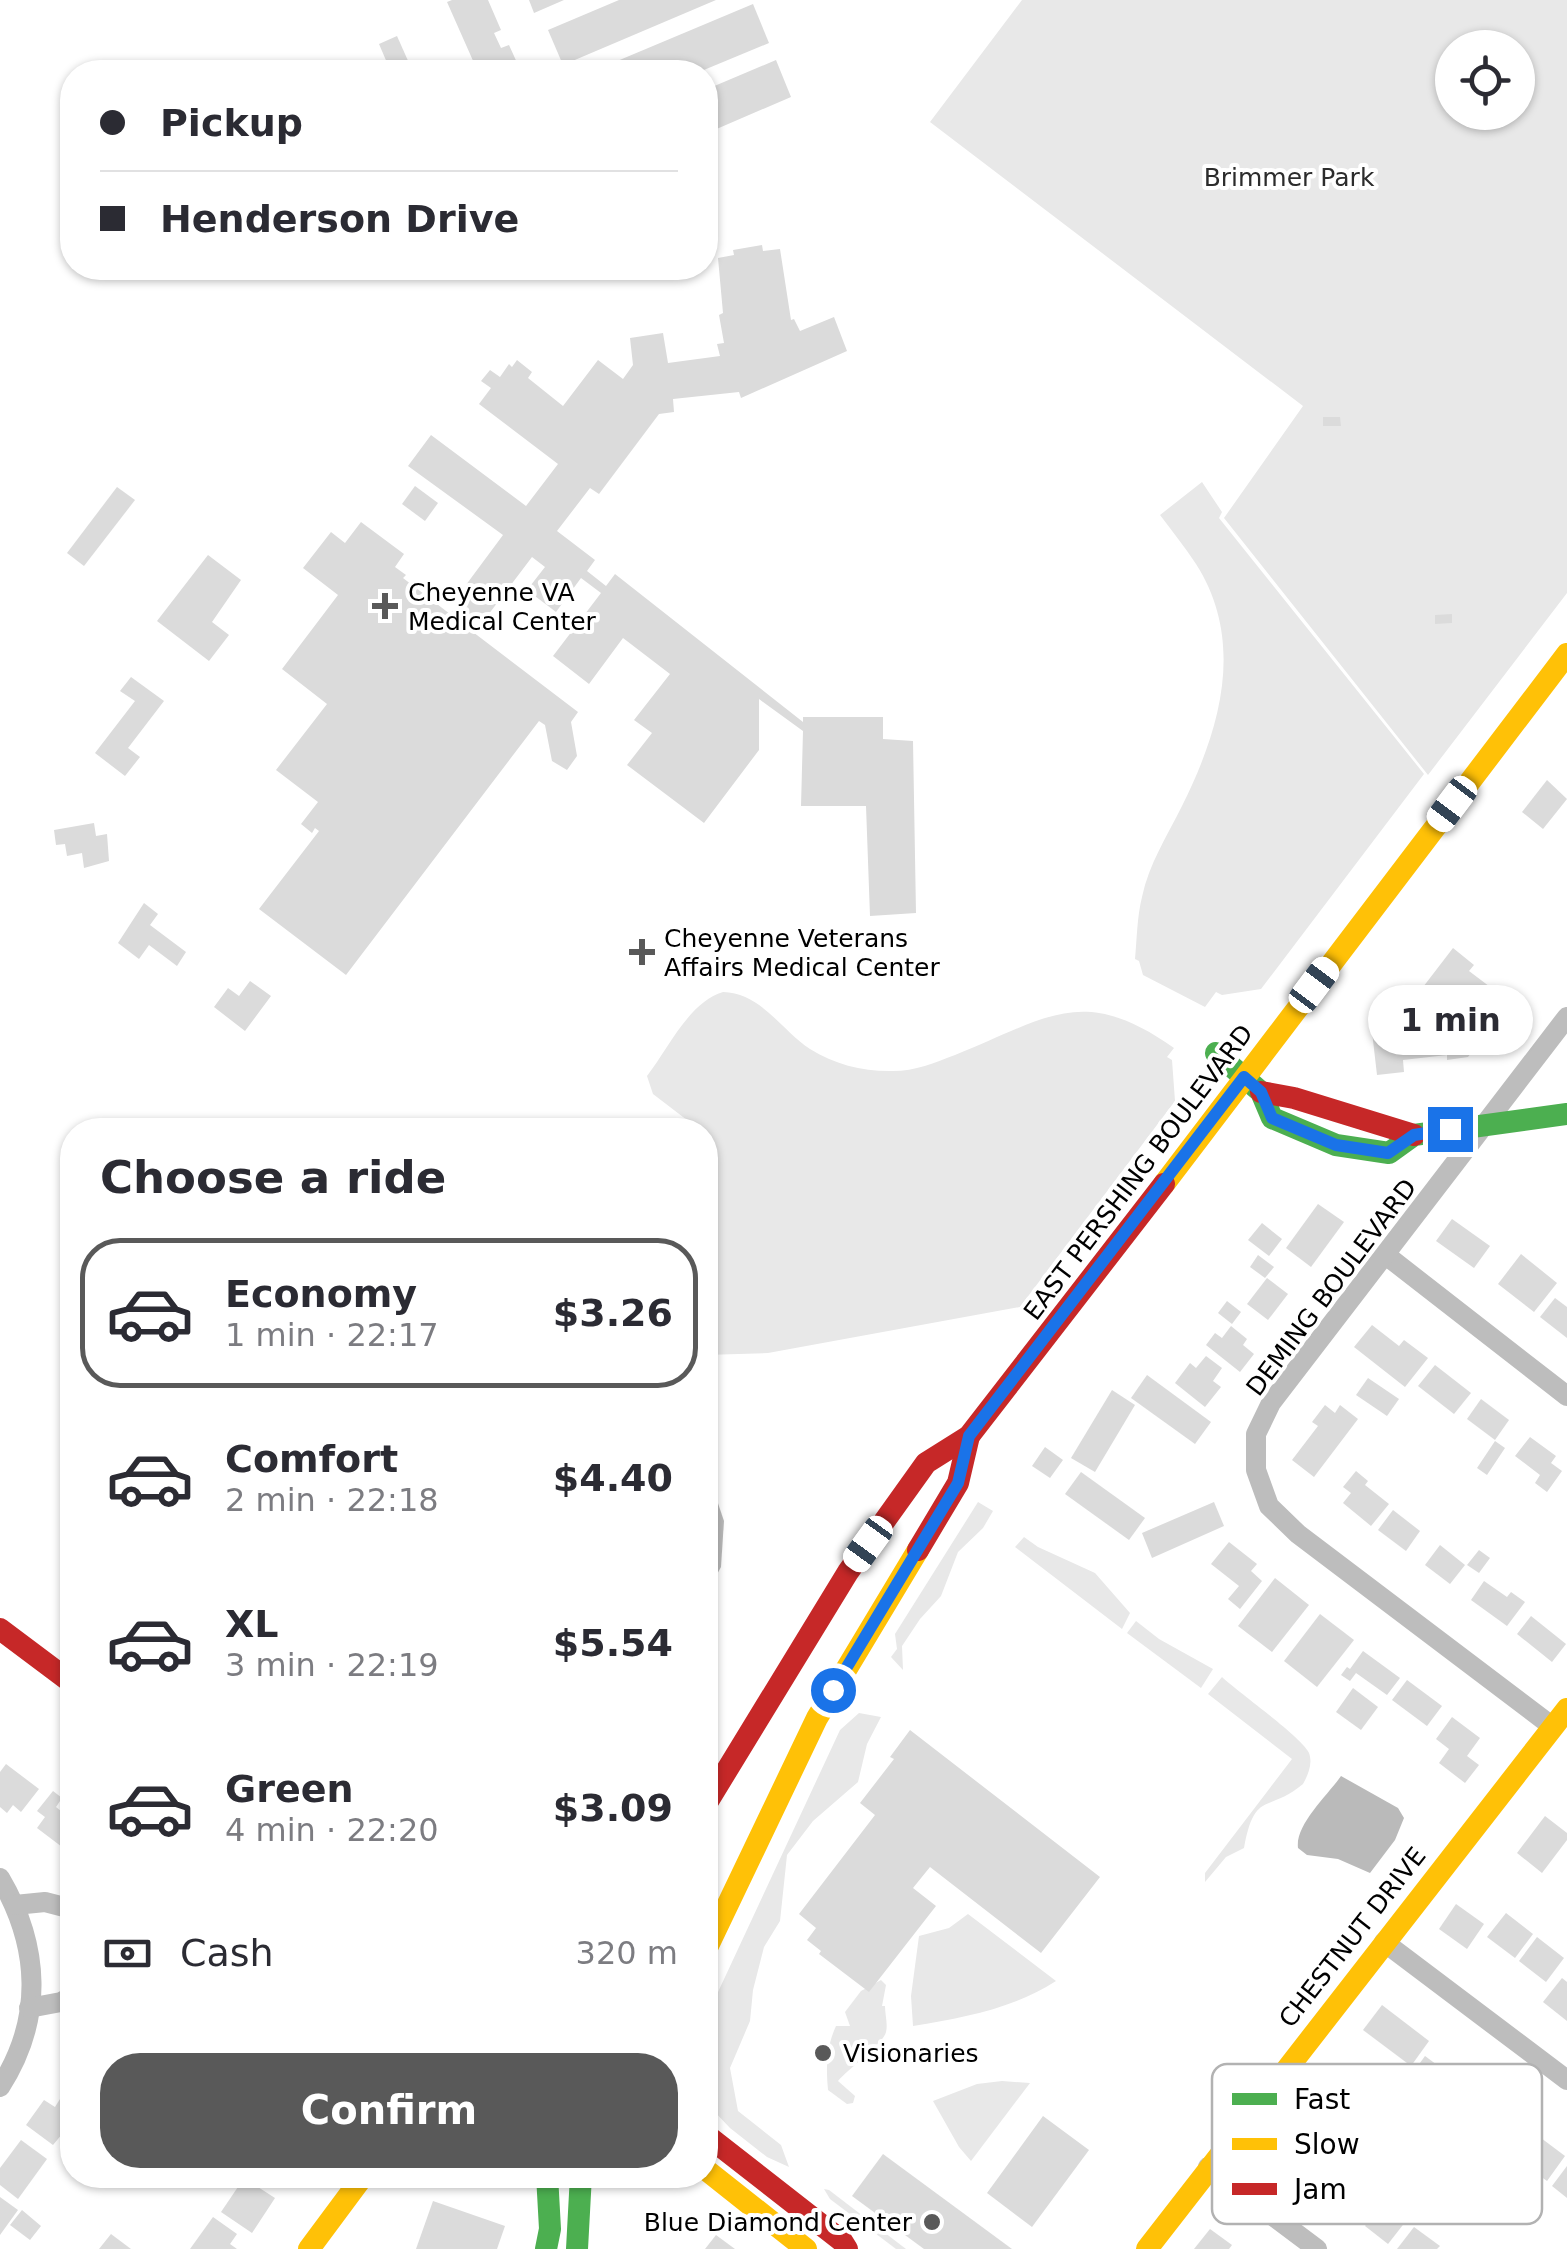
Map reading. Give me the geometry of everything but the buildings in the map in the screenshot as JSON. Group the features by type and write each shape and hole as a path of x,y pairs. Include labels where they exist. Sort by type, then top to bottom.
{"main road":[{"name":"EAST PERSHING BOULEVARD","path":"718,1785 848,1572 926,1463 969,1436 1253,1085 1567,654"},
{"path":"1216,1053 1253,1085 1272,1118 1336,1145 1388,1153 1414,1135 1567,1114"},
{"path":"1253,1085 1346,1115 1388,1122 1414,1135"},
{"name":"EAST PERSHING BOULEVARD","path":"718,1925 816,1718 958,1483 969,1436"},
{"path":"0,1628 60,1673"},
{"name":"CHESTNUT DRIVE","path":"1289,2064 1560,1718"},
{"path":"718,2144 842,2241 847,2249"},
{"name":"CHESTNUT DRIVE","path":"1147,2249 1212,2162"},
{"path":"718,2179 806,2249"},
{"path":"309,2249 355,2188"},
{"path":"344,2204 362,2188"},
{"path":"546,2249 550,2230 548,2188"},
{"path":"578,2249 580,2188"}],"street":[{"name":"DEMING BOULEVARD","path":"1560,1718 1298,1534 1269,1506 1256,1470 1256,1434 1271,1402 1567,1017"},
{"path":"1387,1256 1567,1396"},
{"path":"0,1878 28,1937 32,1978 25,2036 0,2087"},
{"path":"16,1905 46,1902 60,1906"},
{"path":"1384,1942 1567,2080"},
{"path":"29,2008 60,1999"},
{"path":"1208,2167 1212,2170"},
{"path":"1284,2224 1317,2249"}],"green space":[{"name":"Brimmer Park","path":"1022,0 1567,0 1567,593 1428,775 1224,518 1303,406 930,122"},
{"path":"1202,482 1222,512 1219,518 1424,774 1261,989 1222,995 1216,992 1205,1007 1143,975 1135,959 1145,885 1196,777 1222,686 1224,655 1211,594 1196,564 1160,515"},
{"path":"723,992 748,999 819,1054 848,1066 879,1071 923,1066 1065,1013 1114,1016 1174,1048 1167,1057 1172,1060 1175,1101 1020,1307 768,1353 718,1355 718,1118 684,1118 653,1094 647,1076 680,1028 711,997"},
{"path":"978,1502 993,1511 983,1528 958,1552 941,1596 902,1646 903,1670 891,1657 897,1649 895,1634"},
{"path":"1024,1537 1095,1573 1130,1613 1122,1629 1015,1547"},
{"path":"1136,1621 1159,1639 1213,1669 1201,1688 1127,1633"},
{"path":"1222,1677 1304,1746 1310,1765 1303,1784 1258,1810 1244,1848 1226,1857 1205,1882 1205,1873 1292,1759 1208,1694"},
{"path":"859,1713 881,1717 867,1744 858,1782 813,1821 787,1855 780,1921 764,1947 750,2021 730,2068 738,2111 781,2145 789,2167 767,2157 718,2115 718,1992 840,1730"},
{"path":"968,1914 1056,1981 1005,2005 913,2026 911,1996 919,1936 949,1928"},
{"path":"881,1980 886,1985 882,2006 886,2032 838,2081 855,2096 853,2103 847,2104 828,2090 830,2042 836,2026 850,2026 845,2012 861,1991"},
{"path":"1030,2083 971,2161 933,2101 977,2084"},
{"path":"824,2189 906,2249 896,2249 830,2199"}],"shaded area":[{"path":"718,1503 724,1521 718,1572"},
{"path":"1341,1776 1398,1808 1404,1818 1395,1840 1370,1873 1338,1859 1307,1855 1298,1848 1301,1830"}],"traffic: fast":[{"path":"1216,1053 1261,1092 1272,1118 1336,1145 1389,1153 1414,1135 1567,1114"},
{"path":"546,2249 550,2229 548,2188"},
{"path":"577,2249 580,2188"}],"traffic: slow":[{"path":"1164,1184 1567,654"},
{"path":"718,1925 817,1718 918,1550"},
{"path":"1291,2064 1567,1709"},
{"path":"1147,2249 1212,2165"},
{"path":"718,2179 806,2249"},
{"path":"309,2249 354,2188"}],"traffic: jam":[{"path":"1261,1092 1294,1098 1414,1135"},
{"path":"718,1785 848,1572 926,1463 969,1436 1164,1184"},
{"path":"918,1550 958,1483 969,1436"},
{"path":"0,1629 60,1674"},
{"path":"718,2144 842,2241 847,2249"}],"place":[{"name":"Cheyenne VA Medical Center","path":"385,606"},
{"name":"Cheyenne Veterans Affairs Medical Center","path":"642,952"},
{"name":"Visionaries","path":"823,2053"},
{"name":"Blue Diamond Center","path":"932,2222"}],"route":[{"path":"833,1690 958,1483 969,1436 1244,1077 1261,1092 1272,1118 1317,1139 1363,1152 1388,1153 1414,1135 1450,1129"}]}
